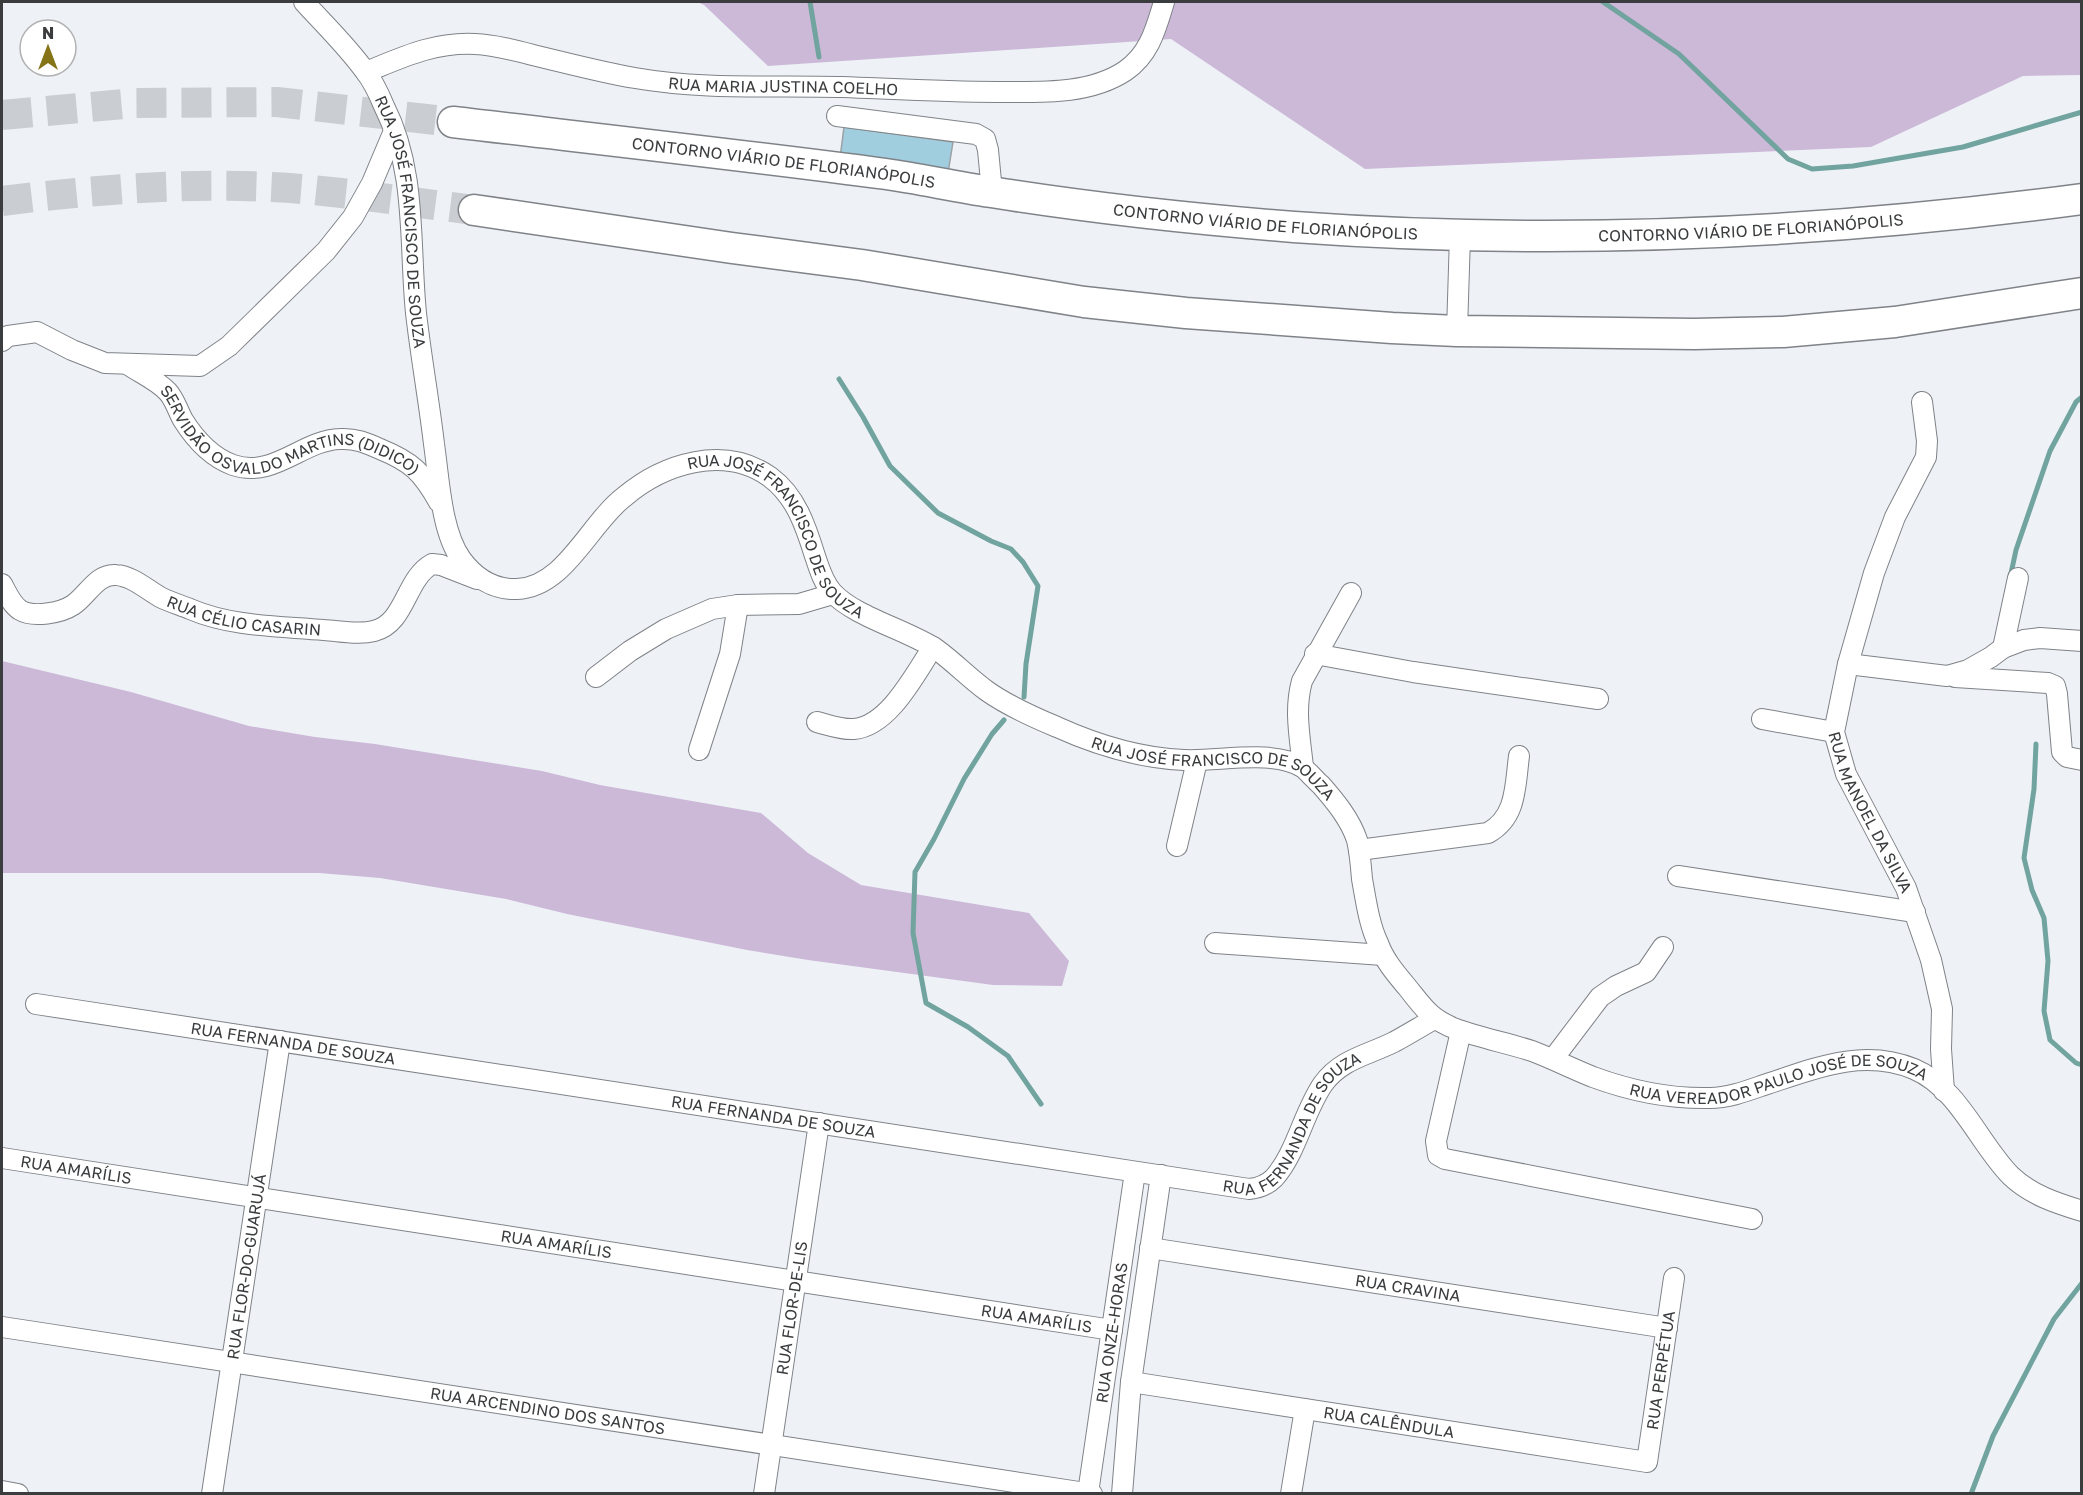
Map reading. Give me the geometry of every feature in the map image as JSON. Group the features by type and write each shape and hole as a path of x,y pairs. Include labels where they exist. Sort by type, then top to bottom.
{"highway":[{"name":"CONTORNO VIÁRIO DE FLORIANÓPOLIS","path":"453,122 880,174 992,192 1194,218 1296,227 1460,236 1601,236 1781,229 1972,213 2082,199"},
{"path":"474,210 862,265 1084,302 1289,322 1456,331 1694,334 1783,332 1895,322 2082,293"}],"street":[{"name":"RUA JOSÉ FRANCISCO DE SOUZA","path":"304,2 366,72 389,114 408,184 416,312 444,509 452,543 462,560 485,583 503,589 528,589 549,579 625,495 680,465 701,460 724,460 757,470 772,479 794,504 806,526 820,569 833,594 848,605 933,647 1005,703 1058,728 1124,753 1197,761 1249,757 1276,759 1303,767 1341,808 1356,835 1369,914 1375,939 1383,956 1434,1019"},
{"name":"RUA MARIA JUSTINA COELHO","path":"366,72 422,50 448,45 475,44 615,74 674,84 844,87 948,92 1043,92 1080,88 1106,80 1125,70 1141,57 1154,38 1164,2"},
{"path":"837,116 976,134 985,139 992,192"},
{"path":"2,341 8,336 38,332 72,350 105,363 200,366 229,346 326,251 353,217 372,183 394,131"},
{"path":"1456,331 1460,236"},
{"name":"SERVIDÃO OSVALDO MARTINS (DIDICO)","path":"126,364 166,390 197,440 219,459 235,466 265,467 324,441 340,438 360,440 396,455 413,466 425,478 444,509"},
{"name":"RUA MANOEL DA SILVA","path":"1922,402 1927,441 1926,457 1891,526 1874,573 1848,664 1834,732 1846,774 1906,888 1931,960 1942,1009 1941,1049 1944,1091"},
{"name":"RUA CÉLIO CASARIN","path":"2,584 8,598 21,611 37,614 71,606 99,579 107,575 116,575 209,617 250,624 350,632 373,631 387,626 395,617 419,574 432,564 441,565 485,583"},
{"path":"2003,648 2019,578"},
{"path":"1303,767 1297,719 1298,697 1302,681 1351,593"},
{"path":"596,677 630,651 666,629 712,609 738,605 799,603 833,594"},
{"path":"699,750 730,654 738,605"},
{"path":"1947,676 1968,670 2003,648 2024,640 2040,638 2082,641"},
{"path":"817,723 853,729 869,725 886,712 903,692 933,647"},
{"path":"1315,654 1413,672 1598,699"},
{"path":"1848,664 1947,676 2048,683 2055,686 2057,694 2062,752 2067,757 2082,760"},
{"path":"1762,719 1834,732"},
{"path":"1359,850 1488,833 1508,816 1519,756"},
{"path":"1177,846 1197,761"},
{"path":"1678,876 1915,912"},
{"path":"1215,943 1383,956"},
{"path":"1553,1059 1600,998 1616,986 1646,972 1663,947"},
{"name":"RUA FERNANDA DE SOUZA","path":"36,1004 1249,1189 1260,1187 1272,1179 1283,1164 1312,1103 1333,1072 1352,1059 1392,1043 1434,1019"},
{"name":"RUA VEREADOR PAULO JOSÉ DE SOUZA","path":"1434,1019 1461,1031 1553,1059 1590,1076 1626,1088 1673,1097 1720,1098 1826,1064 1846,1060 1873,1060 1917,1070 1944,1091 2011,1176 2039,1197 2082,1211"},
{"path":"1461,1031 1436,1141 1438,1155 1445,1159 1752,1219"},
{"name":"RUA FLOR-DO-GUARUJÁ","path":"212,1494 280,1041"},
{"name":"RUA FLOR-DE-LIS","path":"764,1494 819,1123"},
{"name":"RUA AMARÍLIS","path":"2,1158 1112,1330"},
{"name":"RUA ONZE-HORAS","path":"1088,1493 1135,1172"},
{"name":"RUA ONZE-HORAS","path":"1122,1494 1131,1382 1161,1175"},
{"name":"RUA CRAVINA","path":"1150,1248 1667,1328"},
{"name":"RUA PERPÉTUA","path":"1647,1462 1674,1278"},
{"name":"RUA ARCENDINO DOS SANTOS","path":"2,1327 1092,1494"},
{"name":"RUA CALÊNDULA","path":"1131,1382 1647,1462"},
{"path":"1291,1494 1305,1409"},
{"path":"2,1491 18,1494"}],"shaded area":[{"path":"697,2 2081,2 2081,75 2023,76 1871,147 1365,169 1171,39 768,66 704,5"},
{"path":"2,661 131,692 249,726 542,771 600,785 761,813 808,853 861,885 1029,913 1069,961 1062,986 993,985 808,960 567,914 506,899 380,878 319,873 2,873"}],"building":[{"path":"844,127 953,142 948,173 840,158"}],"waterway":[{"path":"810,2 819,57"},
{"path":"1603,2 1679,54 1788,159 1812,169 1853,166 1963,147 2082,112"},
{"path":"839,379 890,466 938,513 1011,549 1023,562 1038,586 1026,664 1024,697"},
{"path":"2010,578 2016,550 2050,451 2076,402 2082,397"},
{"path":"1004,720 992,734 964,779 915,872 913,933 926,1003 968,1027 1008,1056 1041,1104"},
{"path":"2036,744 2034,789 2024,858 2032,890 2044,918 2048,961 2044,1011 2050,1040 2076,1063 2082,1065"},
{"path":"1971,1494 1993,1436 2054,1319 2082,1283"}],"tunnel":[{"path":"2,115 135,103 277,102 453,122"},
{"path":"2,201 114,190 228,186 323,191 474,210"}]}
